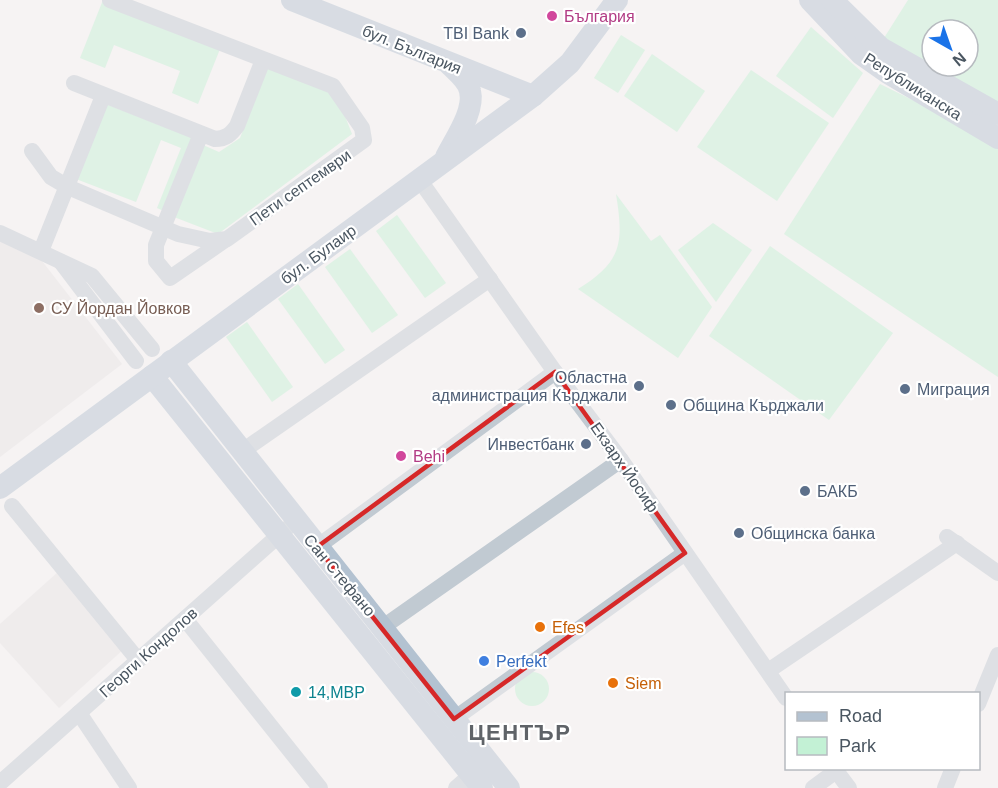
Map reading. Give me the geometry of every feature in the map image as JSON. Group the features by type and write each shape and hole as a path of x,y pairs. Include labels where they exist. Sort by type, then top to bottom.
{"main road":[{"name":"бул. Булаир","path":"6,497 144,368 171,361 533,96 576,56 617,0"},
{"name":"Републиканска","path":"810,0 867,47 891,54 998,114"},
{"name":"Републиканска","path":"831,0 888,73 998,138"},
{"name":"бул. България","path":"305,3 449,64 533,96"},
{"path":"445,161 467,113 471,97 468,85 449,64"},
{"name":"Сан Стефано","path":"171,361 241,452 288,528 474,778 508,788"},
{"name":"Сан Стефано","path":"144,368 288,528 317,547 383,627 454,719 474,778"}],"street":[{"name":"Пети септември","path":"110,0 333,86 362,128 364,140 227,239"},
{"path":"74,83 215,139 232,134 237,126 263,60"},
{"path":"49,254 68,187 103,96"},
{"path":"201,134 156,245 156,261 170,278 227,239"},
{"path":"32,151 51,177 68,187 164,229 210,241 227,239"},
{"name":"Екзарх Йосиф","path":"419,179 555,372 621,460 785,696"},
{"name":"Сан Стефано","path":"0,233 92,276 152,349"},
{"name":"Сан Стефано","path":"49,254 144,368"},
{"path":"241,452 490,279"},
{"path":"317,547 555,372"},
{"path":"383,627 621,460"},
{"path":"6,497 138,660"},
{"name":"Георги Кондолов","path":"0,783 288,528"},
{"path":"768,671 952,540 998,573"},
{"path":"454,719 685,553"},
{"path":"185,619 320,788"},
{"path":"980,699 998,655"},
{"path":"79,713 129,788"},
{"path":"813,788 835,770 849,788"},
{"path":"945,788 952,770"}],"highlighted area":[{"path":"555,372 685,553 454,719 317,547"}],"shaded area":[{"name":"СУ Йордан Йовков","path":"0,239 35,252 122,364 0,457"},
{"path":"58,572 126,647 59,708 0,643 0,624"}],"green space":[{"path":"103,0 224,39 198,104 172,93 180,71 114,45 105,68 80,58"},
{"path":"908,0 998,0 998,107 950,78 980,78 980,18 920,18 920,60 884,38"},
{"path":"811,27 863,73 833,118 776,76"},
{"path":"621,35 645,50 618,93 594,78"},
{"path":"652,54 705,91 677,132 624,96"},
{"path":"268,65 336,93 352,134 218,234 174,217 203,145 219,152 240,138"},
{"path":"751,70 829,123 777,201 697,147"},
{"path":"880,84 998,142 998,377 784,234"},
{"path":"106,104 195,139 166,212 157,208 181,148 161,140 136,202 76,179"},
{"path":"616,194 651,241 660,235 712,307 678,358 578,289 604,270 616,250 620,226"},
{"path":"397,215 446,283 425,298 376,231"},
{"path":"713,223 752,250 716,302 678,250"},
{"path":"770,246 893,333 829,420 709,336"},
{"path":"350,249 398,315 372,333 325,267"},
{"path":"298,284 345,350 325,364 278,299"},
{"path":"247,322 293,387 272,402 226,337"},
{"path":"532,672 544,677 549,689 544,701 532,706 520,701 515,689 520,677"}],"place":[{"name":"България","path":"552,16"},
{"name":"TBI Bank","path":"521,33"},
{"name":"СУ Йордан Йовков","path":"39,308"},
{"name":"Областна администрация Кърджали","path":"639,386"},
{"name":"Миграция","path":"905,389"},
{"name":"Община Кърджали","path":"671,405"},
{"name":"Инвестбанк","path":"586,444"},
{"name":"Behi","path":"401,456"},
{"name":"БАКБ","path":"805,491"},
{"name":"Общинска банка","path":"739,533"},
{"name":"Efes","path":"540,627"},
{"name":"Perfekt","path":"484,661"},
{"name":"Siem","path":"613,683"},
{"name":"14,МВР","path":"296,692"}],"district":[{"name":"ЦЕНТЪР","path":"520,732"}]}
